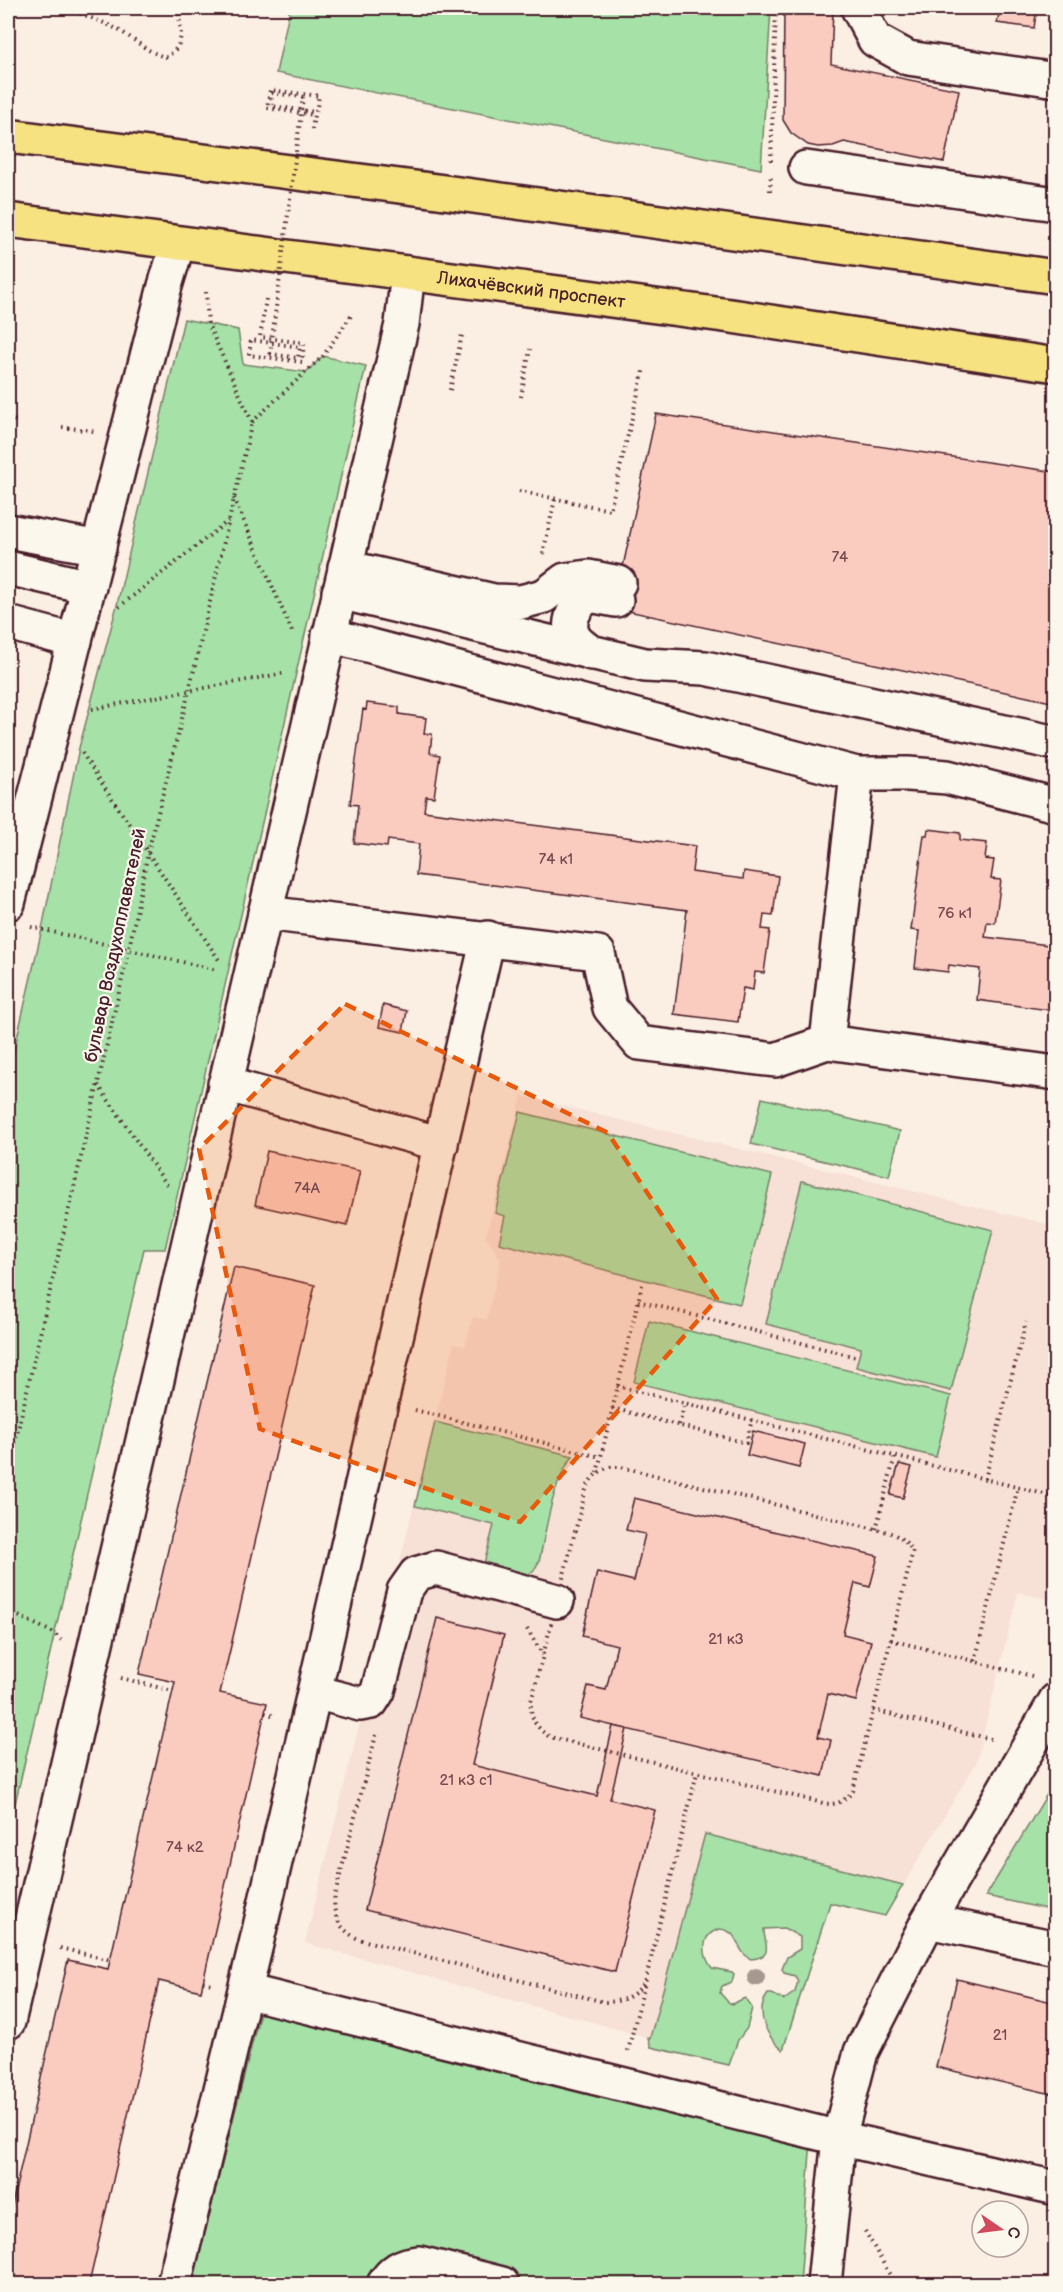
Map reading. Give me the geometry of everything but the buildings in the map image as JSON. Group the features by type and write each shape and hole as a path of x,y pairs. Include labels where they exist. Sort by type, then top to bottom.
{"main road":[{"path":"8,136 423,189 1056,277"},
{"name":"Лихачёвский проспект","path":"8,220 731,316 1056,365"}],"lane":[{"path":"858,8 875,40 908,58 1056,80"},
{"path":"806,168 1055,197"},
{"path":"8,903 165,286 178,243"},
{"path":"8,2022 225,1084 238,975 265,913 402,324 408,273"},
{"path":"8,531 99,548"},
{"path":"8,568 89,587"},
{"path":"342,580 494,601 521,602 544,596 565,580 588,577 617,591 590,594 580,601 573,612 570,627 575,639 591,652"},
{"path":"342,580 591,652 645,665 705,668 1056,743"},
{"path":"8,623 75,641"},
{"path":"329,635 857,774 947,777 1056,805"},
{"path":"827,1042 857,774"},
{"path":"265,913 598,953 610,1008 639,1043 775,1060 827,1042 1056,1073"},
{"path":"174,2284 315,1692 488,939"},
{"path":"225,1084 441,1144"},
{"path":"315,1692 360,1704 371,1702 378,1691 404,1591 416,1574 436,1568 557,1601"},
{"path":"824,2284 839,2138 861,2052 928,1921 1056,1700"},
{"path":"928,1921 1056,1948"},
{"path":"245,1991 839,2138 1056,2188"},
{"path":"384,2284 397,2268 419,2263 502,2284"}],"path":[{"path":"63,8 94,18 124,33 153,54 166,57 176,51 181,39 178,8"},
{"path":"770,191 776,8"},
{"path":"266,299 260,338 284,341 304,344 302,362 249,355 251,340 271,342 281,344 300,346 298,358 270,354 271,343 273,331 274,319 296,156 297,144 300,121 302,109 303,97 272,93 271,106 294,109 305,110 316,112 319,96 270,90 267,108 291,112 314,115 312,130"},
{"path":"206,292 208,324 252,422 323,356 353,313"},
{"path":"450,390 462,335"},
{"path":"521,397 530,349"},
{"path":"519,491 610,510 644,368"},
{"path":"8,419 18,421"},
{"name":"бульвар Воздухоплавателей","path":"8,1473 129,949 148,852 189,691 252,422"},
{"path":"234,498 301,651 321,669"},
{"path":"541,563 555,499"},
{"path":"116,609 229,520"},
{"path":"238,975 148,852 56,715 297,670 321,669"},
{"path":"30,927 238,975"},
{"path":"98,1084 193,1223"},
{"path":"596,1474 643,1281"},
{"path":"638,1301 856,1357"},
{"path":"985,1479 1026,1322"},
{"path":"617,1386 1056,1497"},
{"path":"382,1402 600,1457"},
{"path":"679,1425 685,1404"},
{"path":"612,1408 746,1443 752,1420"},
{"path":"876,1529 895,1456"},
{"path":"610,1467 621,1467 876,1529 897,1535 905,1540 913,1551 854,1791 847,1799 837,1803 823,1803 550,1737 534,1722 531,1712 543,1655 587,1485 596,1474 610,1467"},
{"path":"975,1661 1018,1487"},
{"path":"8,1611 54,1632 89,1671 172,1691"},
{"path":"524,1625 543,1655"},
{"path":"891,1640 1018,1673"},
{"path":"873,1710 983,1737"},
{"path":"376,1734 335,1895 335,1915 347,1933 358,1939 604,2002 625,2000 641,1988 646,1980"},
{"path":"620,2084 697,1773"},
{"path":"26,1941 111,1960"}],"highlighted area":[{"path":"345,1004 608,1133 717,1299 520,1522 260,1429 199,1149"}],"shaded area":[{"path":"522,1096 1055,1226 1055,1601 1018,1592 976,1763 903,1885 705,1834 650,2038 305,1943 454,1344 465,1347 473,1317 487,1320 501,1260 486,1236"}],"green space":[{"path":"290,8 771,8 761,169 276,73"},
{"path":"184,319 238,330 243,364 306,372 323,356 366,366 165,1249 144,1249 8,1834 8,1077 42,929 79,748 116,609"},
{"path":"762,1098 900,1131 889,1176 751,1144"},
{"path":"520,1112 772,1175 740,1304 499,1243 505,1216 495,1213"},
{"path":"802,1181 993,1230 951,1391 856,1367 861,1348 766,1324"},
{"path":"649,1321 951,1396 936,1457 634,1382"},
{"path":"435,1422 573,1456 555,1493 539,1562 527,1576 482,1571 494,1525 415,1506"},
{"path":"1055,1781 1055,1911 986,1896"},
{"path":"705,1834 903,1885 885,1916 830,1903 783,2050 768,2032 764,2024 762,2009 768,1994 784,2000 795,1992 798,1981 795,1976 784,1973 782,1969 787,1957 800,1949 800,1937 784,1928 764,1929 766,1952 759,1958 751,1959 742,1952 735,1938 727,1931 720,1929 709,1935 705,1951 712,1968 734,1974 732,1982 722,1986 720,1993 732,2004 745,1998 752,2008 747,2028 738,2040 729,2065 651,2047 648,2038 650,2038"},
{"path":"260,2012 811,2139 800,2284 192,2284"}]}
